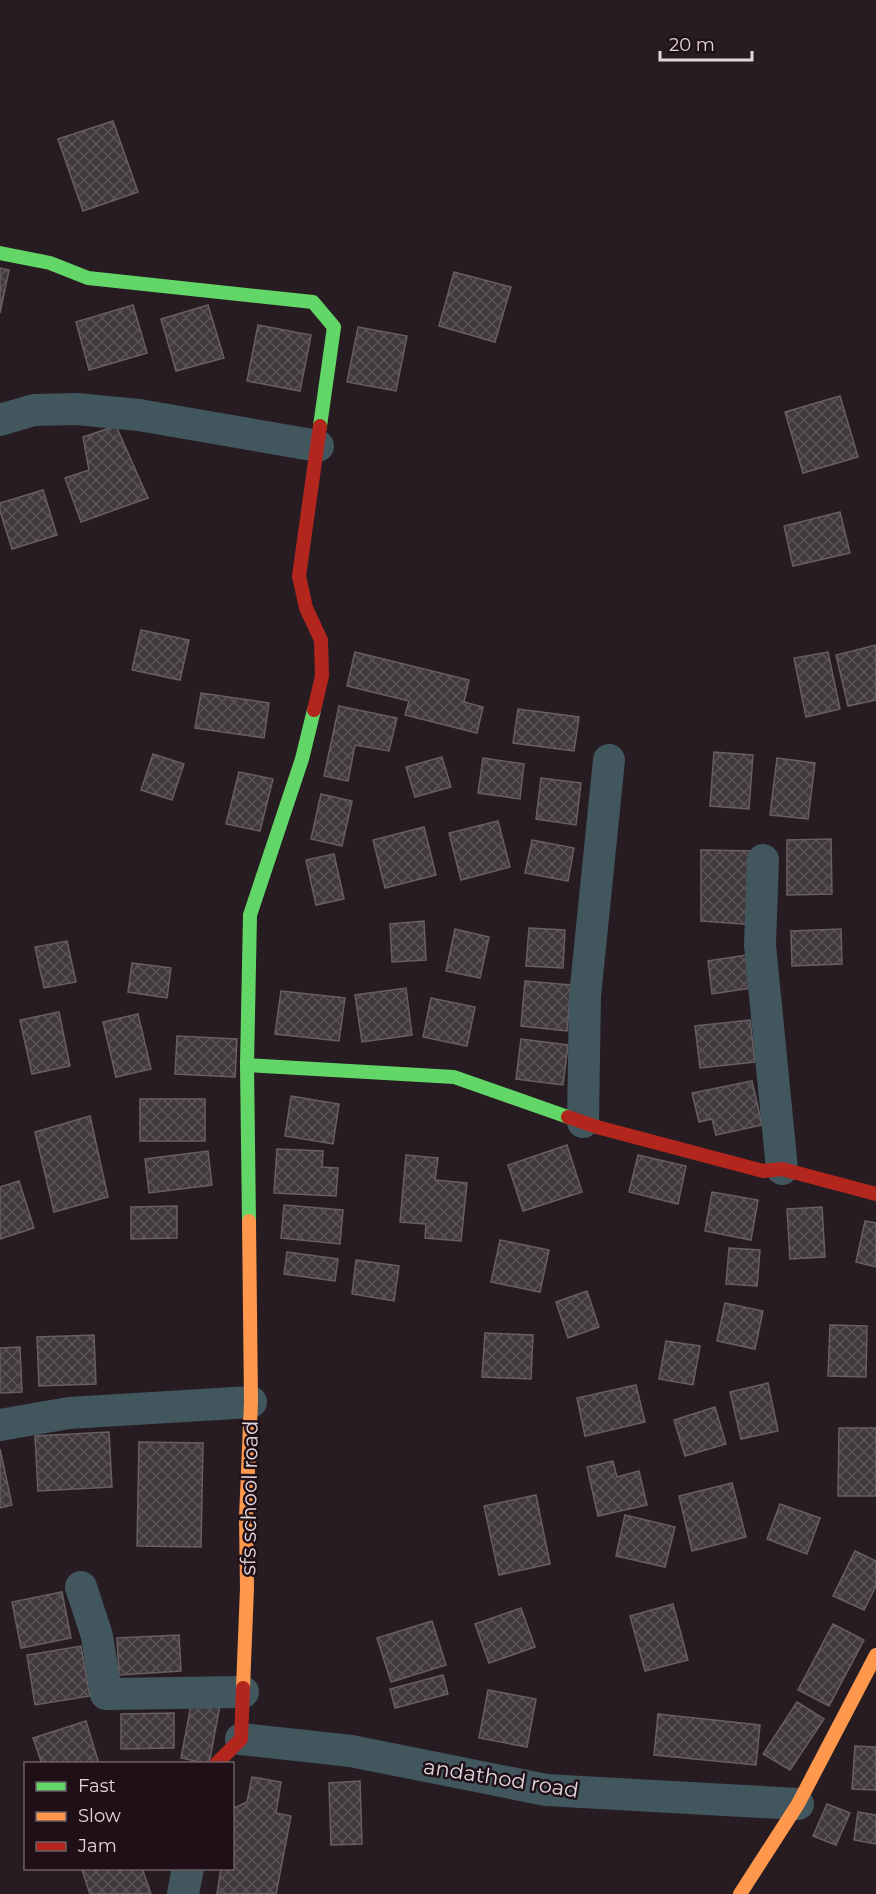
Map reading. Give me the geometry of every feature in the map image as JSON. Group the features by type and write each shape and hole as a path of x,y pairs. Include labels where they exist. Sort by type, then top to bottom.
{"street":[{"path":"0,253 50,263 88,278 313,302 334,327 299,576 306,608 321,640 322,676 302,759 250,915 247,1065 251,1402"},
{"path":"0,420 34,410 77,409 139,415 318,446"},
{"path":"583,1122 585,996 609,760"},
{"path":"763,860 760,945 782,1169"},
{"path":"247,1065 454,1077 583,1122 763,1171 782,1169 876,1194"},
{"name":"sfs school road","path":"0,1425 69,1413 251,1402 241,1739"},
{"path":"81,1587 97,1636 106,1694 243,1692"},
{"path":"740,1894 798,1804 876,1655"},
{"path":"218,1762 241,1739"},
{"name":"andathod road","path":"241,1739 351,1751 546,1790 798,1804"},
{"path":"183,1894 188,1870"}],"building":[{"path":"113,121 138,192 83,211 58,139"},
{"path":"0,268 9,270 0,313"},
{"path":"454,272 511,287 495,342 439,326"},
{"path":"133,305 147,353 89,370 76,322"},
{"path":"208,305 224,358 176,371 161,319"},
{"path":"258,325 311,335 300,391 247,381"},
{"path":"358,327 407,336 396,391 347,382"},
{"path":"840,396 858,457 803,473 785,412"},
{"path":"116,426 148,498 81,522 65,478 89,470 83,437"},
{"path":"43,490 57,535 12,549 0,511 0,503"},
{"path":"840,512 850,553 793,566 784,526"},
{"path":"141,630 189,640 180,680 132,670"},
{"path":"876,645 876,700 848,706 836,655"},
{"path":"355,652 469,680 464,702 483,707 477,733 405,715 409,701 347,686"},
{"path":"828,652 840,709 806,717 794,658"},
{"path":"201,693 269,703 264,738 195,728"},
{"path":"339,706 397,718 389,751 355,745 348,781 324,776"},
{"path":"518,709 579,717 574,751 513,743"},
{"path":"714,752 753,755 749,809 710,806"},
{"path":"153,754 184,764 172,800 141,790"},
{"path":"442,757 451,787 415,797 406,767"},
{"path":"483,758 524,764 520,799 478,793"},
{"path":"777,758 815,763 808,819 770,815"},
{"path":"239,772 273,779 260,831 226,824"},
{"path":"541,778 581,783 576,825 536,819"},
{"path":"321,794 352,801 342,846 311,839"},
{"path":"498,821 510,867 461,880 449,833"},
{"path":"424,827 436,875 385,888 373,840"},
{"path":"831,839 832,894 787,895 787,840"},
{"path":"532,840 574,848 568,881 525,873"},
{"path":"701,850 756,851 756,925 701,921"},
{"path":"334,854 344,899 316,905 306,860"},
{"path":"424,921 426,960 392,962 390,924"},
{"path":"529,928 565,930 563,968 526,966"},
{"path":"455,929 489,937 480,978 446,971"},
{"path":"841,929 842,964 792,966 791,931"},
{"path":"67,941 76,982 44,988 35,947"},
{"path":"746,955 751,988 712,994 708,961"},
{"path":"132,963 171,968 167,998 128,992"},
{"path":"525,981 571,985 567,1031 521,1026"},
{"path":"406,988 412,1035 362,1042 355,995"},
{"path":"281,991 345,998 339,1041 275,1034"},
{"path":"431,998 475,1007 467,1046 423,1037"},
{"path":"59,1012 70,1066 32,1074 20,1020"},
{"path":"138,1014 151,1069 116,1077 103,1022"},
{"path":"750,1020 755,1062 700,1068 695,1026"},
{"path":"177,1036 237,1039 235,1077 175,1074"},
{"path":"521,1039 568,1045 563,1085 516,1079"},
{"path":"752,1081 762,1125 716,1135 712,1119 699,1122 692,1093"},
{"path":"291,1096 339,1104 333,1144 285,1136"},
{"path":"140,1099 205,1099 205,1141 140,1141"},
{"path":"90,1116 108,1197 54,1212 35,1132"},
{"path":"567,1145 582,1192 523,1211 508,1165"},
{"path":"277,1149 323,1151 322,1167 338,1168 336,1196 274,1193"},
{"path":"208,1151 212,1185 149,1193 145,1159"},
{"path":"406,1155 438,1158 435,1180 467,1183 461,1241 425,1238 426,1224 400,1222"},
{"path":"638,1155 686,1166 678,1204 629,1192"},
{"path":"19,1181 34,1228 0,1239 0,1187"},
{"path":"712,1192 758,1200 751,1240 705,1231"},
{"path":"284,1205 343,1210 340,1244 281,1238"},
{"path":"177,1206 177,1238 131,1239 131,1207"},
{"path":"822,1207 825,1257 790,1259 787,1209"},
{"path":"865,1221 876,1223 876,1267 856,1262"},
{"path":"500,1240 549,1250 540,1292 491,1282"},
{"path":"729,1248 760,1250 757,1286 726,1284"},
{"path":"287,1252 338,1259 335,1281 284,1274"},
{"path":"356,1260 399,1266 394,1301 352,1294"},
{"path":"587,1291 599,1327 568,1338 556,1302"},
{"path":"725,1303 763,1311 755,1349 717,1341"},
{"path":"830,1325 867,1326 866,1377 828,1376"},
{"path":"485,1333 533,1335 531,1379 482,1377"},
{"path":"94,1335 96,1384 39,1386 37,1337"},
{"path":"666,1341 700,1346 693,1385 659,1379"},
{"path":"20,1347 22,1392 0,1393 0,1348"},
{"path":"768,1383 778,1431 741,1439 730,1392"},
{"path":"636,1385 645,1422 585,1436 577,1398"},
{"path":"715,1407 726,1444 685,1456 674,1420"},
{"path":"839,1428 876,1428 876,1496 838,1496"},
{"path":"109,1432 112,1487 38,1491 35,1436"},
{"path":"139,1442 203,1443 201,1547 137,1546"},
{"path":"0,1449 12,1505 0,1508"},
{"path":"613,1461 617,1477 639,1471 647,1505 598,1516 587,1467"},
{"path":"732,1483 746,1537 692,1551 679,1496"},
{"path":"536,1495 550,1564 499,1575 484,1506"},
{"path":"780,1504 820,1518 807,1554 767,1539"},
{"path":"625,1515 675,1527 665,1567 616,1556"},
{"path":"855,1551 876,1561 876,1586 864,1610 833,1596"},
{"path":"62,1592 71,1638 21,1648 12,1602"},
{"path":"673,1604 688,1660 645,1671 630,1616"},
{"path":"521,1608 535,1647 489,1663 475,1624"},
{"path":"432,1621 446,1665 391,1682 377,1638"},
{"path":"833,1624 864,1640 829,1706 798,1690"},
{"path":"179,1635 181,1671 119,1675 117,1638"},
{"path":"81,1646 90,1696 35,1705 27,1655"},
{"path":"443,1675 448,1694 395,1708 390,1689"},
{"path":"488,1690 536,1699 527,1747 479,1738"},
{"path":"192,1700 220,1705 209,1762 181,1758"},
{"path":"797,1702 824,1719 790,1770 763,1754"},
{"path":"174,1713 174,1748 121,1749 121,1714"},
{"path":"658,1714 760,1725 756,1765 654,1755"},
{"path":"86,1721 98,1762 41,1762 33,1738"},
{"path":"855,1746 876,1747 876,1790 852,1789"},
{"path":"252,1777 281,1782 276,1813 291,1816 276,1894 217,1894 221,1870 234,1870 234,1808 247,1802"},
{"path":"360,1781 362,1844 331,1845 329,1783"},
{"path":"827,1804 850,1813 836,1845 813,1836"},
{"path":"858,1812 876,1815 876,1844 854,1840"},
{"path":"82,1870 143,1870 151,1894 90,1894"}],"traffic: fast":[{"path":"0,253 50,263 88,278 313,302 334,327 320,426"},
{"path":"249,1221 247,1065 250,915 302,759 314,710"},
{"path":"247,1065 454,1077 568,1117"}],"traffic: slow":[{"path":"243,1688 251,1402 249,1221"},
{"path":"740,1894 798,1804 876,1655"}],"traffic: jam":[{"path":"314,710 322,676 321,640 306,608 299,576 320,426"},
{"path":"568,1117 597,1127 763,1171 782,1169 876,1194"},
{"path":"218,1762 241,1739 243,1688"}]}
